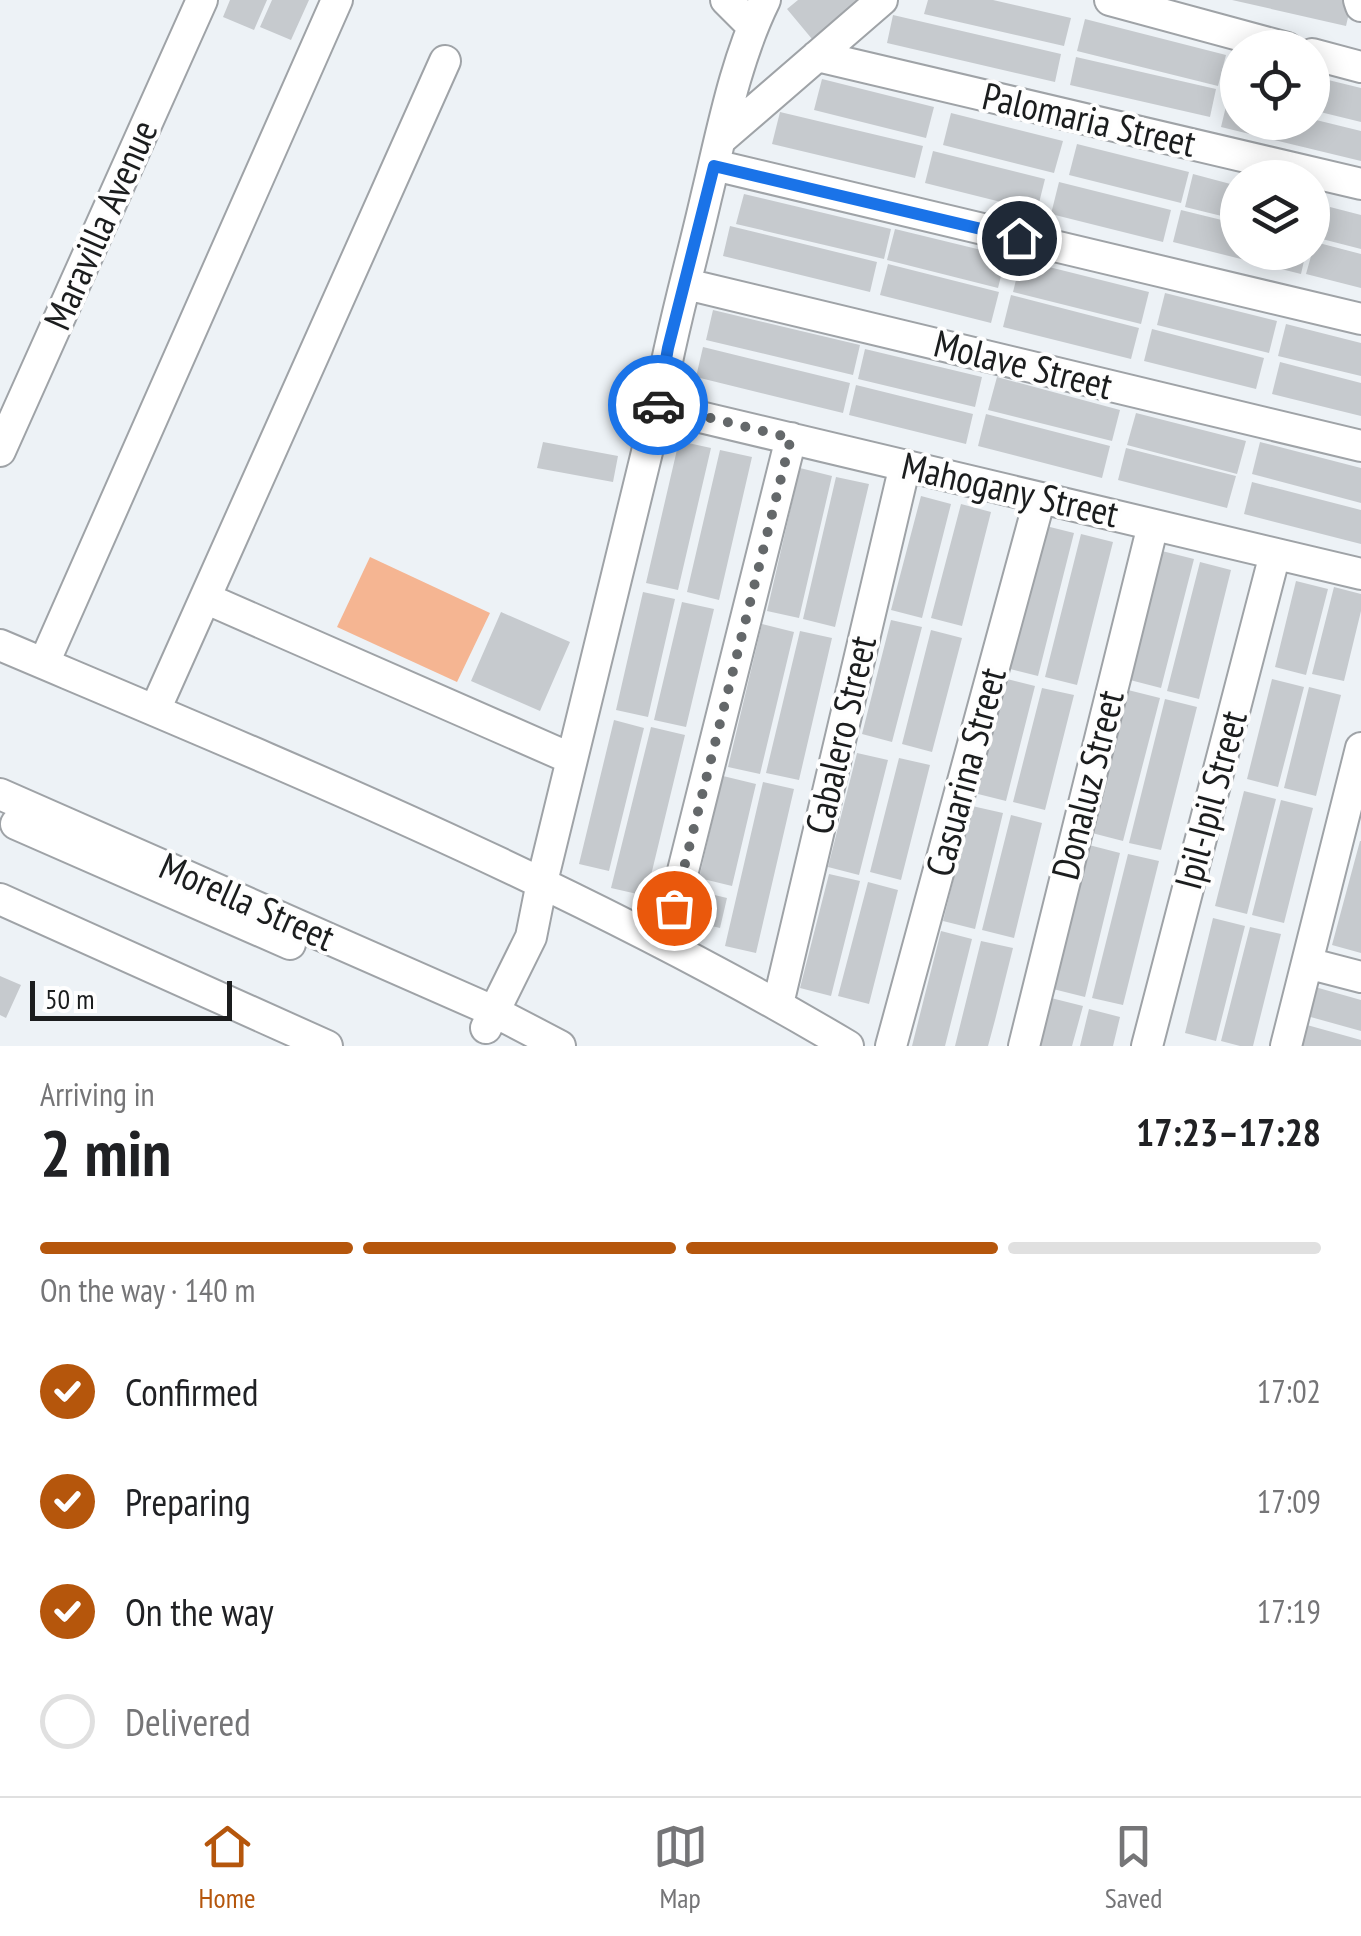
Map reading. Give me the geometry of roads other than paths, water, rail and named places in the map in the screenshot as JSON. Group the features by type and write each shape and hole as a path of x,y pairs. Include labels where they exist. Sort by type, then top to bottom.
{"street":[{"name":"Maravilla Avenue","path":"0,451 202,0"},
{"path":"44,663 336,0"},
{"path":"490,1019 532,937 658,407 668,348 717,153 758,13 726,0"},
{"path":"717,153 817,56 882,0"},
{"path":"1110,0 1221,30"},
{"name":"Palomaria Street","path":"817,56 1361,184"},
{"path":"1330,59 1361,67"},
{"path":"155,710 445,61"},
{"path":"717,153 1361,319"},
{"name":"Molave Street","path":"686,284 1361,446"},
{"name":"Mahogany Street","path":"658,407 1361,574"},
{"path":"665,944 791,438"},
{"name":"Cabalero Street","path":"778,1004 905,465"},
{"name":"Casuarina Street","path":"891,1046 1040,498"},
{"name":"Donaluz Street","path":"1024,1046 1153,524"},
{"name":"Ipil-Ipil Street","path":"1147,1046 1276,554"},
{"path":"205,598 572,759"},
{"path":"0,644 542,882 778,1004 848,1046"},
{"path":"1286,1046 1361,748"},
{"name":"Morella Street","path":"0,794 490,1019"},
{"name":"Morella Street","path":"0,816 490,1019"},
{"path":"0,900 327,1046"},
{"path":"1307,963 1361,977"},
{"path":"490,1019 519,1046"},
{"path":"490,1019 560,1046"}]}
